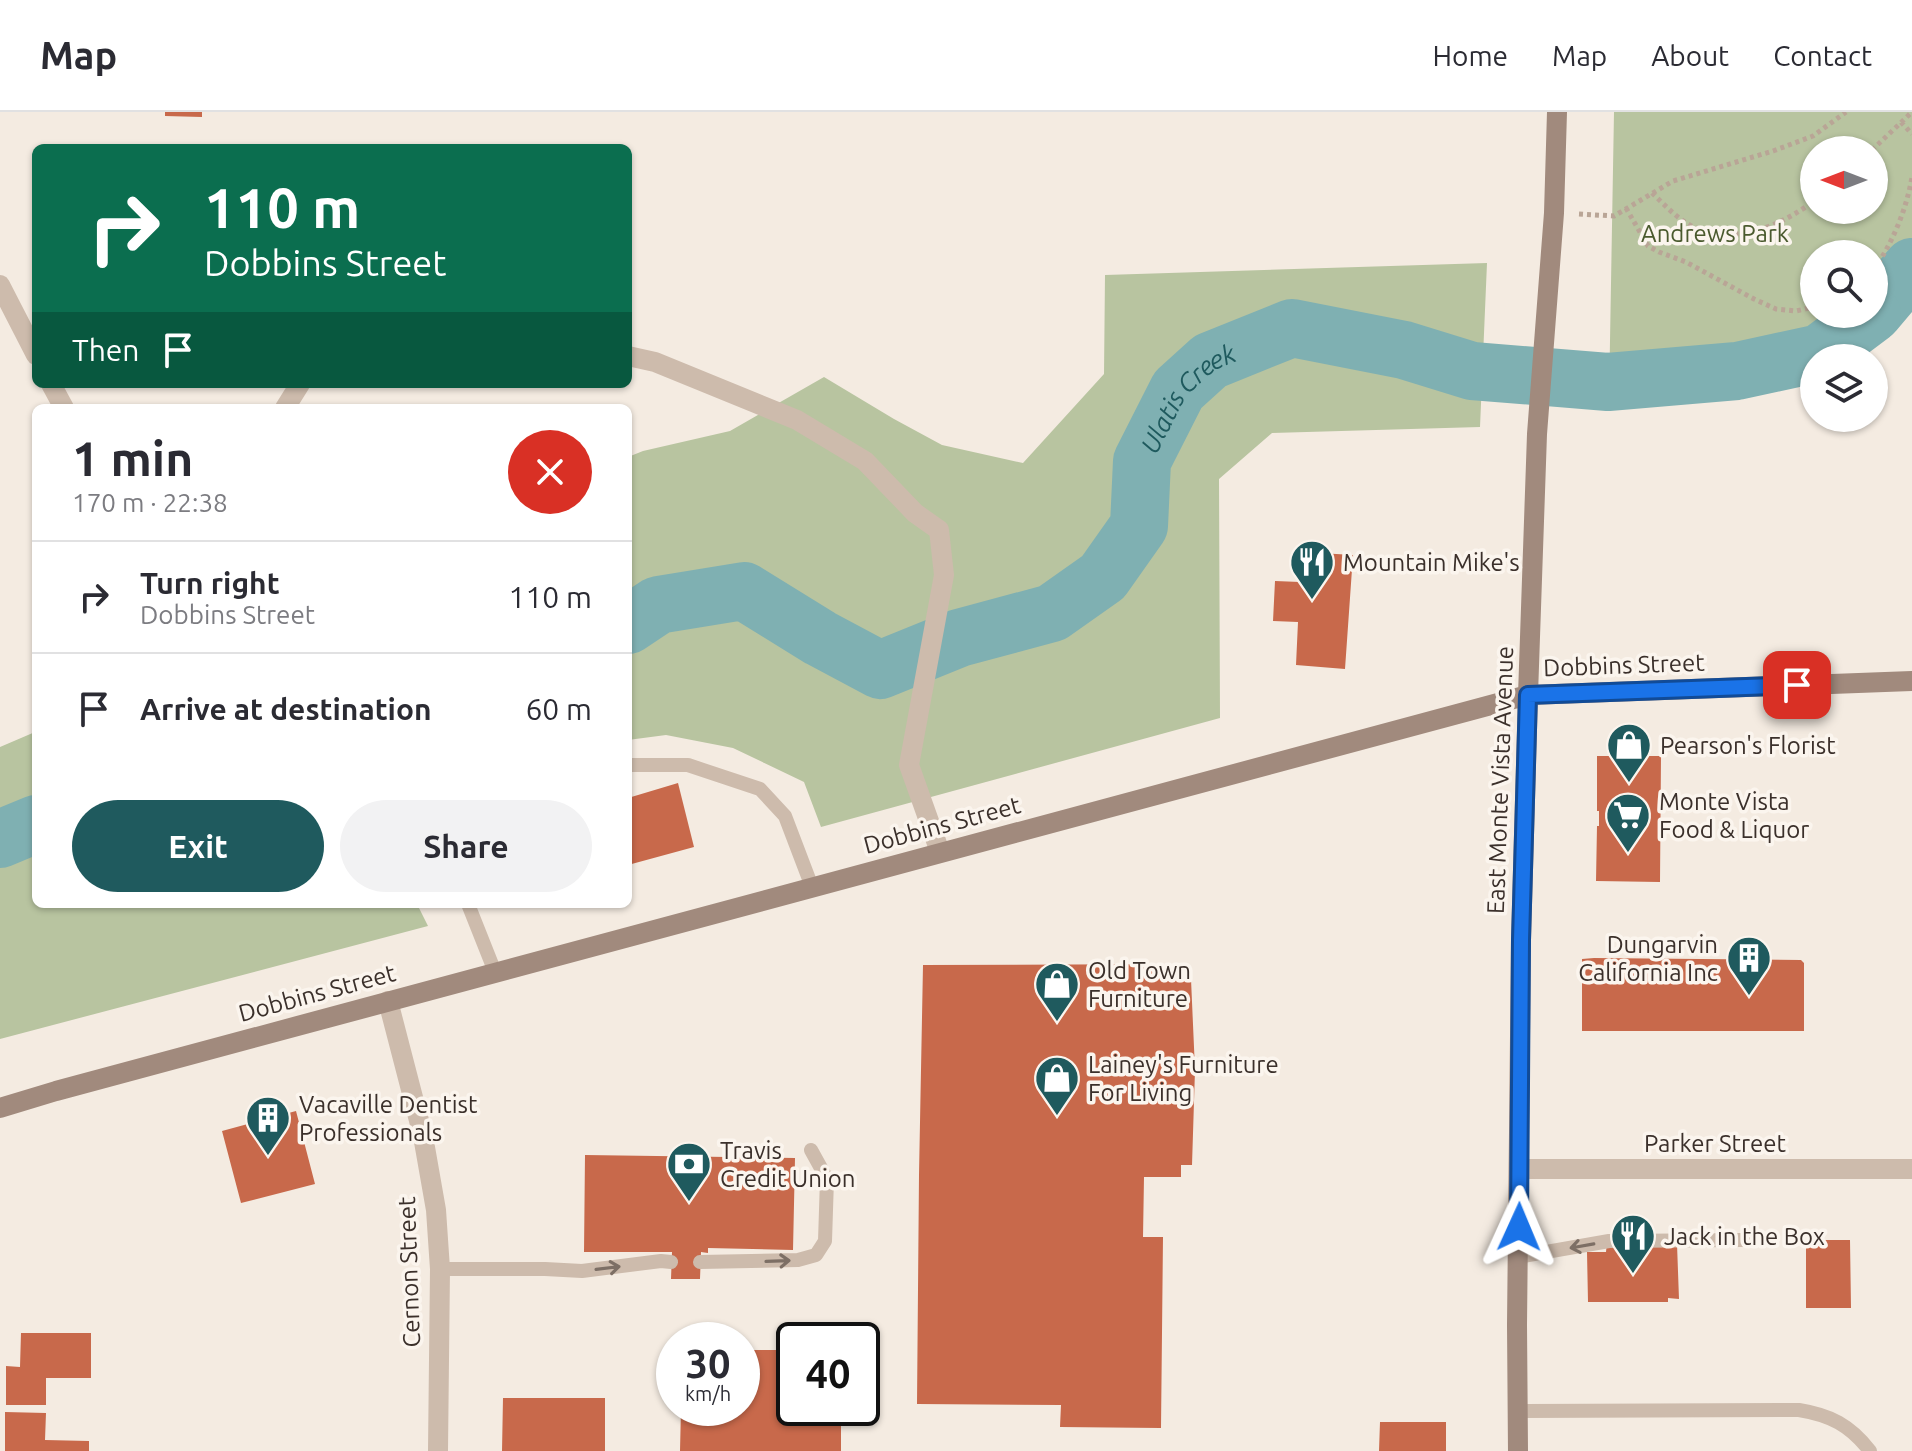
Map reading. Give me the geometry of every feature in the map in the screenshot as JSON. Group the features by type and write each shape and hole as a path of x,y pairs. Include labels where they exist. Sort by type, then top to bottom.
{"main road":[{"name":"East Monte Vista Avenue","path":"1518,1451 1521,940 1528,695 1537,434 1554,213 1557,112"},
{"name":"Dobbins Street","path":"0,1108 1528,695 1912,681"}],"street":[{"path":"0,285 32,347"},
{"path":"632,357 655,362 797,420 865,461 915,513 939,530 944,575 909,765 940,852"},
{"name":"Cernon Street","path":"388,1001 423,1136 436,1210 440,1269 438,1451"},
{"name":"Parker Street","path":"1519,1169 1912,1169"}],"lane":[{"path":"632,765 688,765 760,789 785,816 812,887"},
{"path":"470,908 495,972"},
{"path":"700,1262 798,1260 816,1255 825,1241 827,1179 811,1150"},
{"path":"1518,1257 1609,1241 1743,1240"},
{"path":"440,1269 582,1271 671,1262"},
{"path":"1517,1411 1799,1410 1822,1413 1842,1423 1870,1451"}],"path":[{"path":"1554,213 1614,216 1673,181 1813,136 1846,112"},
{"path":"1886,136 1912,112"},
{"path":"1901,122 1912,134"},
{"path":"1888,246 1908,199 1912,177"},
{"path":"1652,193 1685,222 1723,234 1739,234 1776,224 1800,211"},
{"path":"1626,208 1648,246 1686,262 1776,309 1800,310"}],"green space":[{"name":"Andrews Park","path":"1614,112 1912,112 1912,289 1888,318 1888,240 1800,240 1800,328 1875,328 1854,344 1800,344 1800,372 1737,387 1609,398"},
{"path":"1487,263 1480,427 1272,433 1219,479 1220,718 821,827 804,782 733,748 666,735 632,739 632,455 730,431 824,377 942,445 1023,463 1104,374 1105,275"},
{"path":"32,733 32,908 419,908 428,926 0,1039 0,747"}],"building":[{"path":"165,112 202,112 202,117 165,116"},
{"name":"Mountain Mike's","path":"1303,552 1353,555 1345,669 1296,665 1298,622 1273,621 1275,581 1300,582"},
{"path":"1597,756 1661,756 1660,882 1596,881 1599,826"},
{"path":"678,783 694,847 632,864 632,797"},
{"path":"1582,959 1801,960 1804,963 1804,1031 1582,1031"},
{"path":"1183,964 1183,979 1191,979 1195,1070 1192,1165 1181,1165 1181,1177 1144,1177 1143,1237 1163,1237 1161,1428 1060,1427 1061,1405 917,1404 923,965"},
{"name":"Vacaville Dentist Professionals","path":"296,1111 315,1184 241,1203 222,1131"},
{"name":"Travis Credit Union","path":"585,1155 795,1158 793,1250 708,1248 708,1253 701,1252 700,1279 671,1279 672,1252 584,1252"},
{"path":"1806,1240 1850,1240 1851,1308 1806,1308"},
{"name":"Jack in the Box","path":"1607,1242 1677,1244 1679,1299 1668,1298 1668,1302 1588,1302 1587,1252 1606,1252"},
{"path":"21,1333 91,1333 91,1378 46,1378 46,1405 6,1405 6,1366 20,1367"},
{"path":"760,1350 776,1350 776,1426 841,1426 841,1451 680,1451 681,1426 760,1426"},
{"path":"503,1398 605,1398 605,1451 502,1451"},
{"path":"5,1412 46,1413 45,1440 89,1441 89,1451 5,1451"},
{"path":"1380,1422 1446,1422 1446,1451 1379,1451"}],"waterway":[{"name":"Ulatis Creek","path":"1888,295 1912,267"},
{"name":"Ulatis Creek","path":"632,622 658,605 744,591 820,638 880,670 959,638 1052,613 1103,577 1139,526 1142,461 1178,390 1210,361 1292,328 1404,350 1472,371 1608,382 1737,371 1820,353 1853,328"},
{"name":"Ulatis Creek","path":"0,839 32,826"}],"place":[{"name":"Mountain Mike's","path":"1312,601"},
{"name":"Pearson's Florist","path":"1629,784"},
{"name":"Monte Vista Food & Liquor","path":"1628,854"},
{"name":"Dungarvin California Inc","path":"1749,997"},
{"name":"Old Town Furniture","path":"1057,1023"},
{"name":"Lainey's Furniture For Living","path":"1057,1117"},
{"name":"Vacaville Dentist Professionals","path":"268,1157"},
{"name":"Travis Credit Union","path":"689,1203"},
{"name":"Jack in the Box","path":"1633,1275"}],"route":[{"path":"1519,1227 1521,940 1528,695 1797,685"}]}
